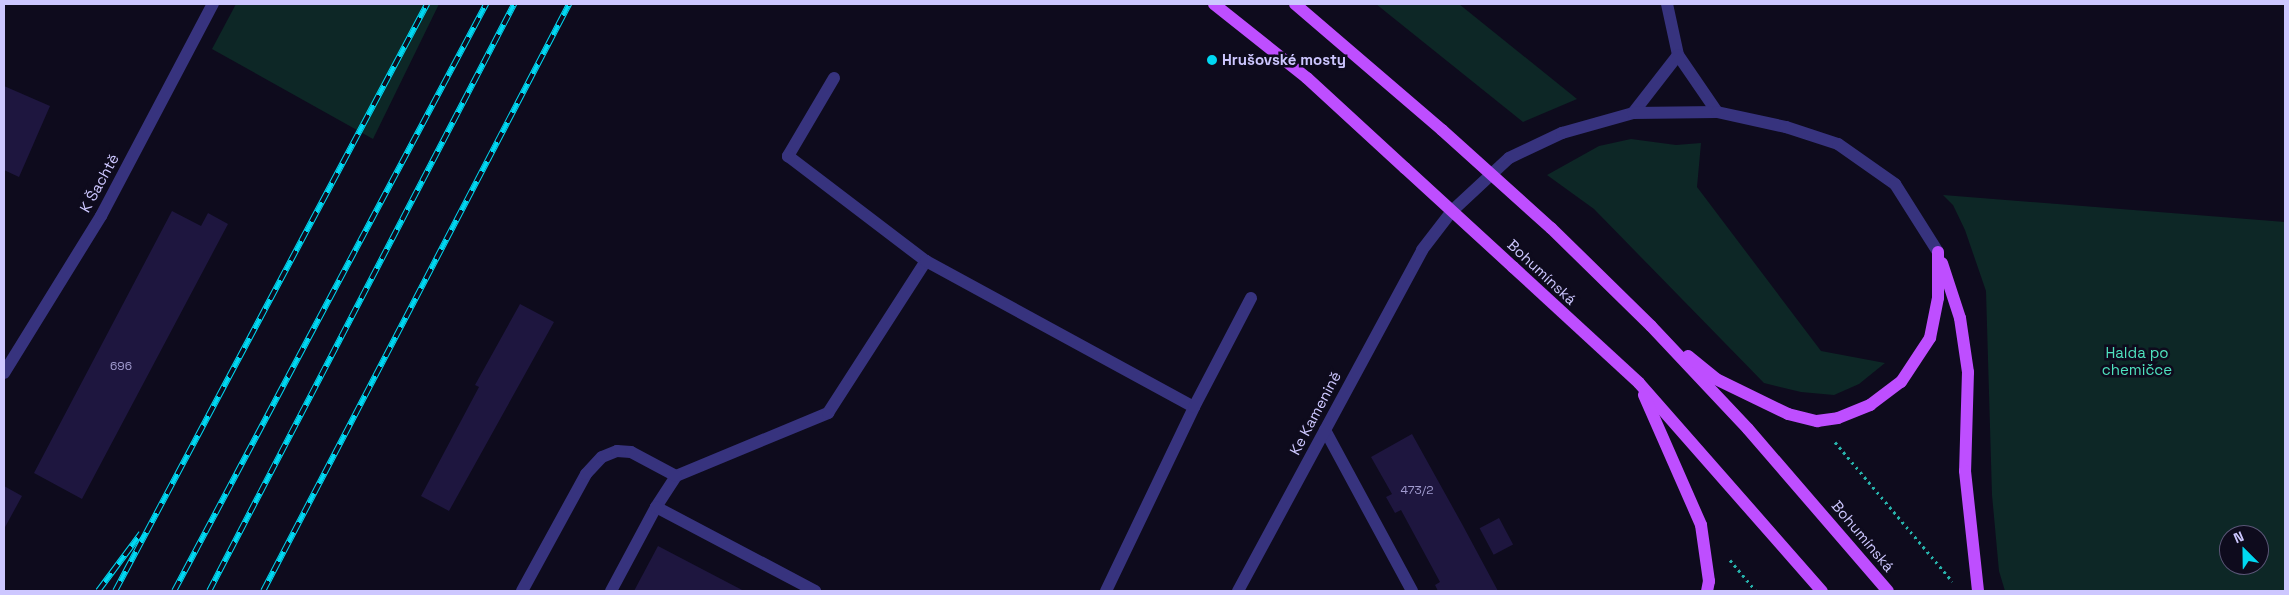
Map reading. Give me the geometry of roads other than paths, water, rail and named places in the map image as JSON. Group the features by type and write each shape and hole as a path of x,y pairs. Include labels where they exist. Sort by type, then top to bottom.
{"main road":[{"name":"Bohumínská","path":"1214,4 1307,78 1639,383 1822,591"},
{"name":"Bohumínská","path":"1295,4 1442,130 1551,228 1651,326 1748,429 1888,591"},
{"path":"1651,326 1716,379 1788,414 1817,421 1838,418 1870,405 1901,382 1930,338 1938,298 1938,252"},
{"path":"1938,252 1960,318 1968,372 1965,471 1978,591"},
{"path":"1639,383 1701,525 1709,581 1707,591"}],"street":[{"name":"K Šachtě","path":"4,373 101,216 213,4"},
{"path":"1667,4 1678,54 1717,112"},
{"path":"1633,113 1678,54"},
{"path":"834,78 788,156 926,261 1194,407"},
{"name":"Ke Kamenině","path":"1238,591 1422,250 1452,211 1509,158 1562,133 1633,113 1717,112 1786,127 1838,144 1895,184 1938,252"},
{"path":"615,590 656,507 676,476 828,413 926,261"},
{"path":"1106,591 1194,407 1251,298"},
{"path":"1325,430 1412,591"},
{"path":"522,591 586,474 602,457 617,451 631,452 676,476"},
{"path":"656,507 815,591"}],"railway":[{"path":"115,591 427,4"},
{"path":"174,591 486,4"},
{"path":"209,591 514,4"},
{"path":"263,591 569,4"},
{"path":"98,591 141,533"}],"place":[{"name":"Hrušovské mosty","path":"1212,60"}],"park label":[{"name":"Halda po chemičce","path":"2137,360"}]}
